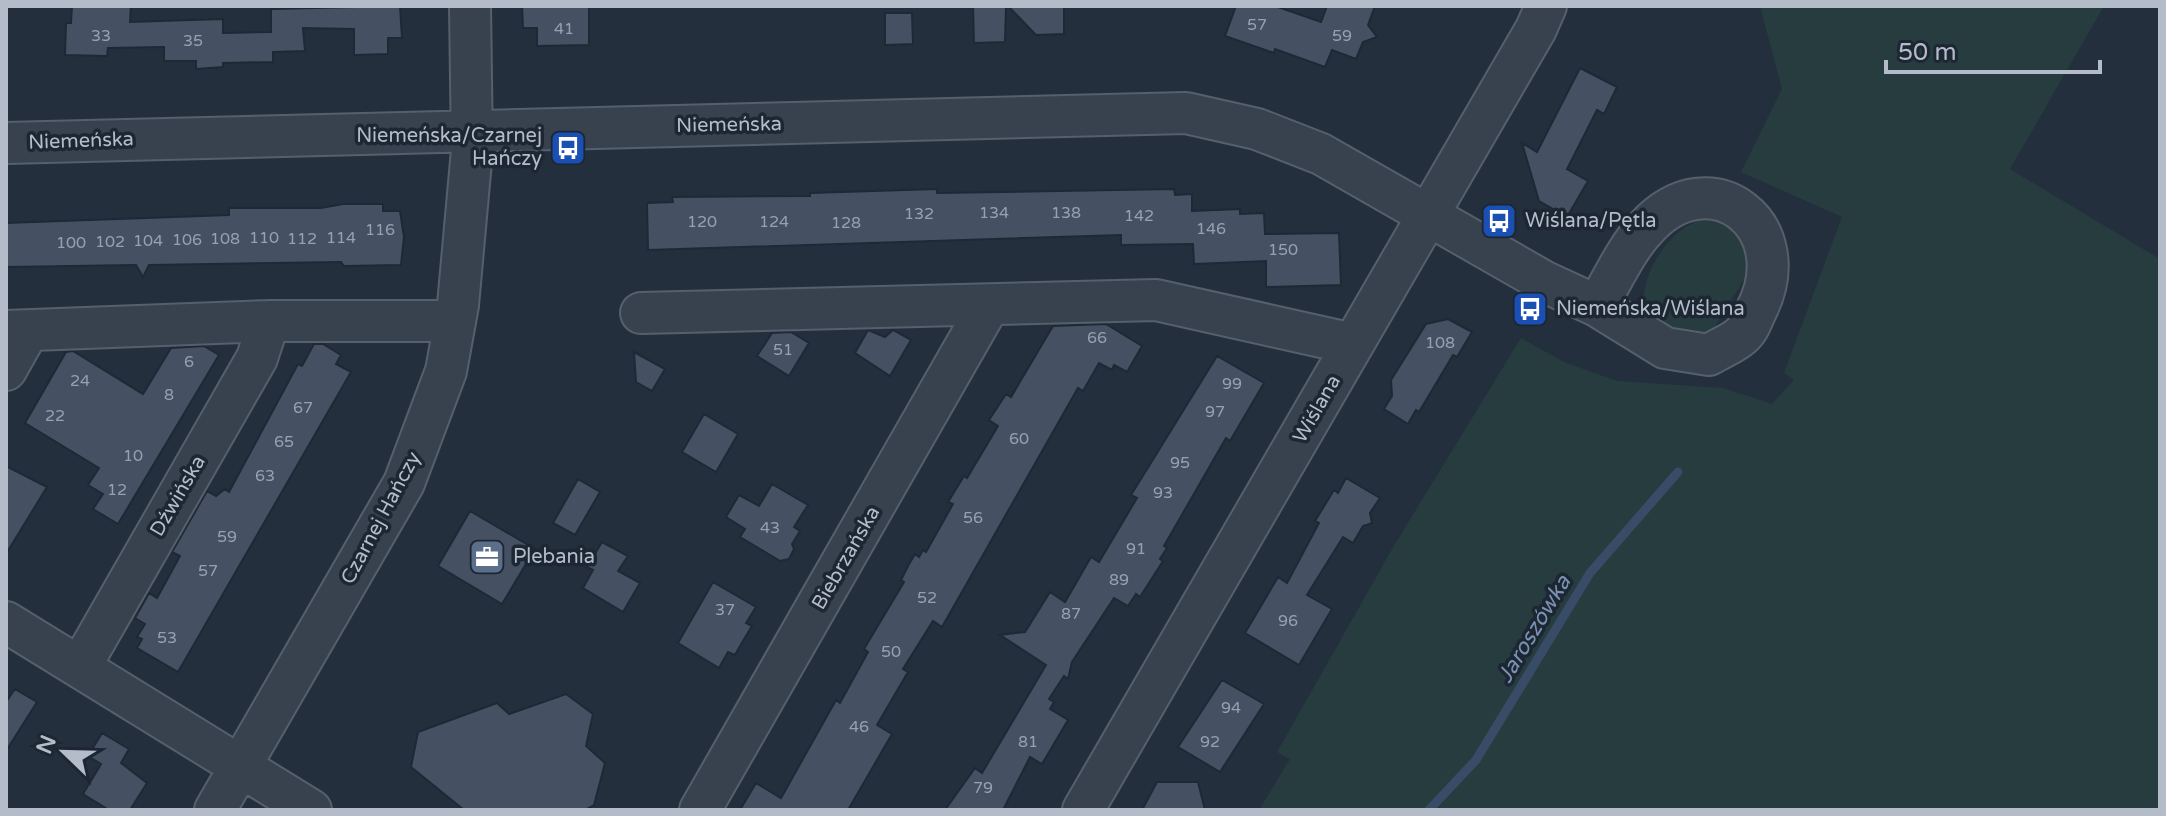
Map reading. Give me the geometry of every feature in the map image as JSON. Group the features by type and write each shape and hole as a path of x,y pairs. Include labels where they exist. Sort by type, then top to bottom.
{"street":[{"name":"Czarnej Hańczy","path":"215,810 404,483 446,371 455,321 473,131 470,6"},
{"name":"Wiślana","path":"1083,810 1429,216 1546,6"},
{"name":"Niemeńska","path":"6,143 1186,113 1257,129 1321,154 1545,282 1597,306"},
{"path":"1705,197 1734,206 1762,229 1770,264 1763,298 1745,332 1709,355 1665,348 1597,306 1646,228 1682,201 1705,197"},
{"path":"641,313 1156,300 1344,342"},
{"name":"Biebrzańska","path":"700,810 989,305"},
{"path":"6,370 17,331 269,321 455,321"},
{"name":"Dźwińska","path":"80,667 257,358 269,321"},
{"path":"6,622 311,810"}],"green space":[{"path":"1760,6 2104,6 2010,169 2160,259 2160,810 1259,810 1290,759 1277,752 1395,544 1521,338 1564,362 1617,381 1723,388 1772,404 1794,380 1784,373 1842,217 1741,172 1782,89"},
{"path":"1715,217 1740,230 1751,268 1714,328 1691,340 1646,319 1643,303 1645,286 1660,254 1671,240 1699,220"}],"building":[{"path":"72,6 131,6 130,22 223,19 223,33 271,32 271,9 400,6 402,38 388,38 388,54 354,55 354,29 303,28 305,51 273,52 273,62 223,63 223,67 196,69 196,61 164,61 164,47 108,48 107,56 65,55 66,23 71,23"},
{"path":"522,6 589,6 589,45 537,46 537,28 523,28"},
{"path":"973,6 1006,6 1005,42 974,43"},
{"path":"1008,6 1064,6 1064,34 1036,35"},
{"path":"1236,6 1275,6 1321,22 1327,6 1375,6 1368,25 1377,37 1363,42 1356,59 1332,50 1325,67 1225,36"},
{"path":"885,13 912,13 913,44 885,45"},
{"path":"1580,68 1617,87 1604,114 1597,110 1567,169 1588,181 1567,217 1539,201 1522,143 1537,152"},
{"path":"937,189 937,193 1174,189 1175,195 1192,194 1192,211 1240,209 1240,214 1264,213 1265,234 1339,233 1341,285 1266,287 1266,261 1194,264 1193,244 1121,245 1121,235 648,250 647,203 673,202 672,197 810,196 810,193"},
{"path":"343,204 383,204 383,211 400,211 404,237 401,265 344,266 341,262 149,265 143,277 136,265 6,267 6,223 229,215 229,208 321,208"},
{"path":"1448,319 1472,332 1457,357 1453,355 1419,412 1416,410 1408,424 1384,409 1392,396 1391,380 1426,324"},
{"path":"1106,324 1142,346 1127,372 1114,365 1112,370 1099,363 1083,391 1078,388 942,627 933,621 903,669 908,672 877,725 892,734 848,810 740,810 756,783 781,798 836,700 840,703 868,652 864,649 904,582 901,580 915,554 919,557 923,550 926,552 953,504 948,502 964,476 967,478 998,426 989,420 1006,394 1011,397 1053,326"},
{"path":"868,330 885,337 893,330 911,340 890,376 855,353"},
{"path":"791,332 809,343 789,376 757,356 772,333"},
{"path":"314,344 323,344 341,355 336,364 351,372 178,672 137,648 142,639 137,637 145,624 135,618 149,593 157,598 180,556 172,552 207,491 216,496 225,489 229,492 298,364 302,366"},
{"path":"204,346 219,355 118,524 93,509 103,494 88,485 99,468 25,423 66,352 73,351 143,394 171,348"},
{"path":"634,352 665,369 652,391 636,382"},
{"path":"1217,356 1264,383 1230,441 1226,438 1164,546 1167,548 1160,559 1163,561 1140,597 1136,594 1128,606 1114,598 1072,662 1068,679 1064,676 1049,699 1054,702 1050,709 1068,720 1042,764 1030,757 1003,810 945,810 975,768 982,773 1046,665 1000,635 1025,632 1050,592 1065,602 1091,557 1099,562 1137,498 1131,495"},
{"path":"704,414 738,434 716,472 682,452"},
{"path":"6,466 47,487 6,554"},
{"path":"1346,478 1380,498 1370,513 1372,523 1363,526 1353,543 1343,537 1307,595 1332,609 1299,665 1245,633 1278,577 1287,583 1319,523 1315,521 1334,490 1338,493"},
{"path":"578,479 600,492 575,535 553,523"},
{"path":"772,484 808,505 794,527 800,531 792,544 794,549 789,559 780,561 740,537 745,529 726,517 739,495 759,506"},
{"name":"Plebania","path":"470,511 535,549 502,604 438,566"},
{"path":"602,542 628,556 618,571 640,583 623,612 583,588 593,570 587,567"},
{"path":"713,582 756,607 746,623 752,626 735,655 728,652 719,668 678,643"},
{"path":"1222,680 1264,704 1220,772 1178,747"},
{"path":"15,689 37,702 6,751 6,702"},
{"path":"566,694 593,714 586,746 605,763 594,805 585,810 464,810 411,767 418,732 497,703 509,714"},
{"path":"102,733 129,749 121,763 147,783 130,810 109,810 83,794 101,764 88,756"},
{"path":"1157,782 1198,782 1205,810 1142,810"}],"waterway":[{"name":"Jaroszówka","path":"1429,810 1476,760 1590,573 1678,472"}],"place":[{"name":"Niemeńska/Czarnej Hańczy","path":"568,148"},
{"name":"Wiślana/Pętla","path":"1499,221"},
{"name":"Niemeńska/Wiślana","path":"1530,309"},
{"name":"Plebania","path":"487,557"}]}
